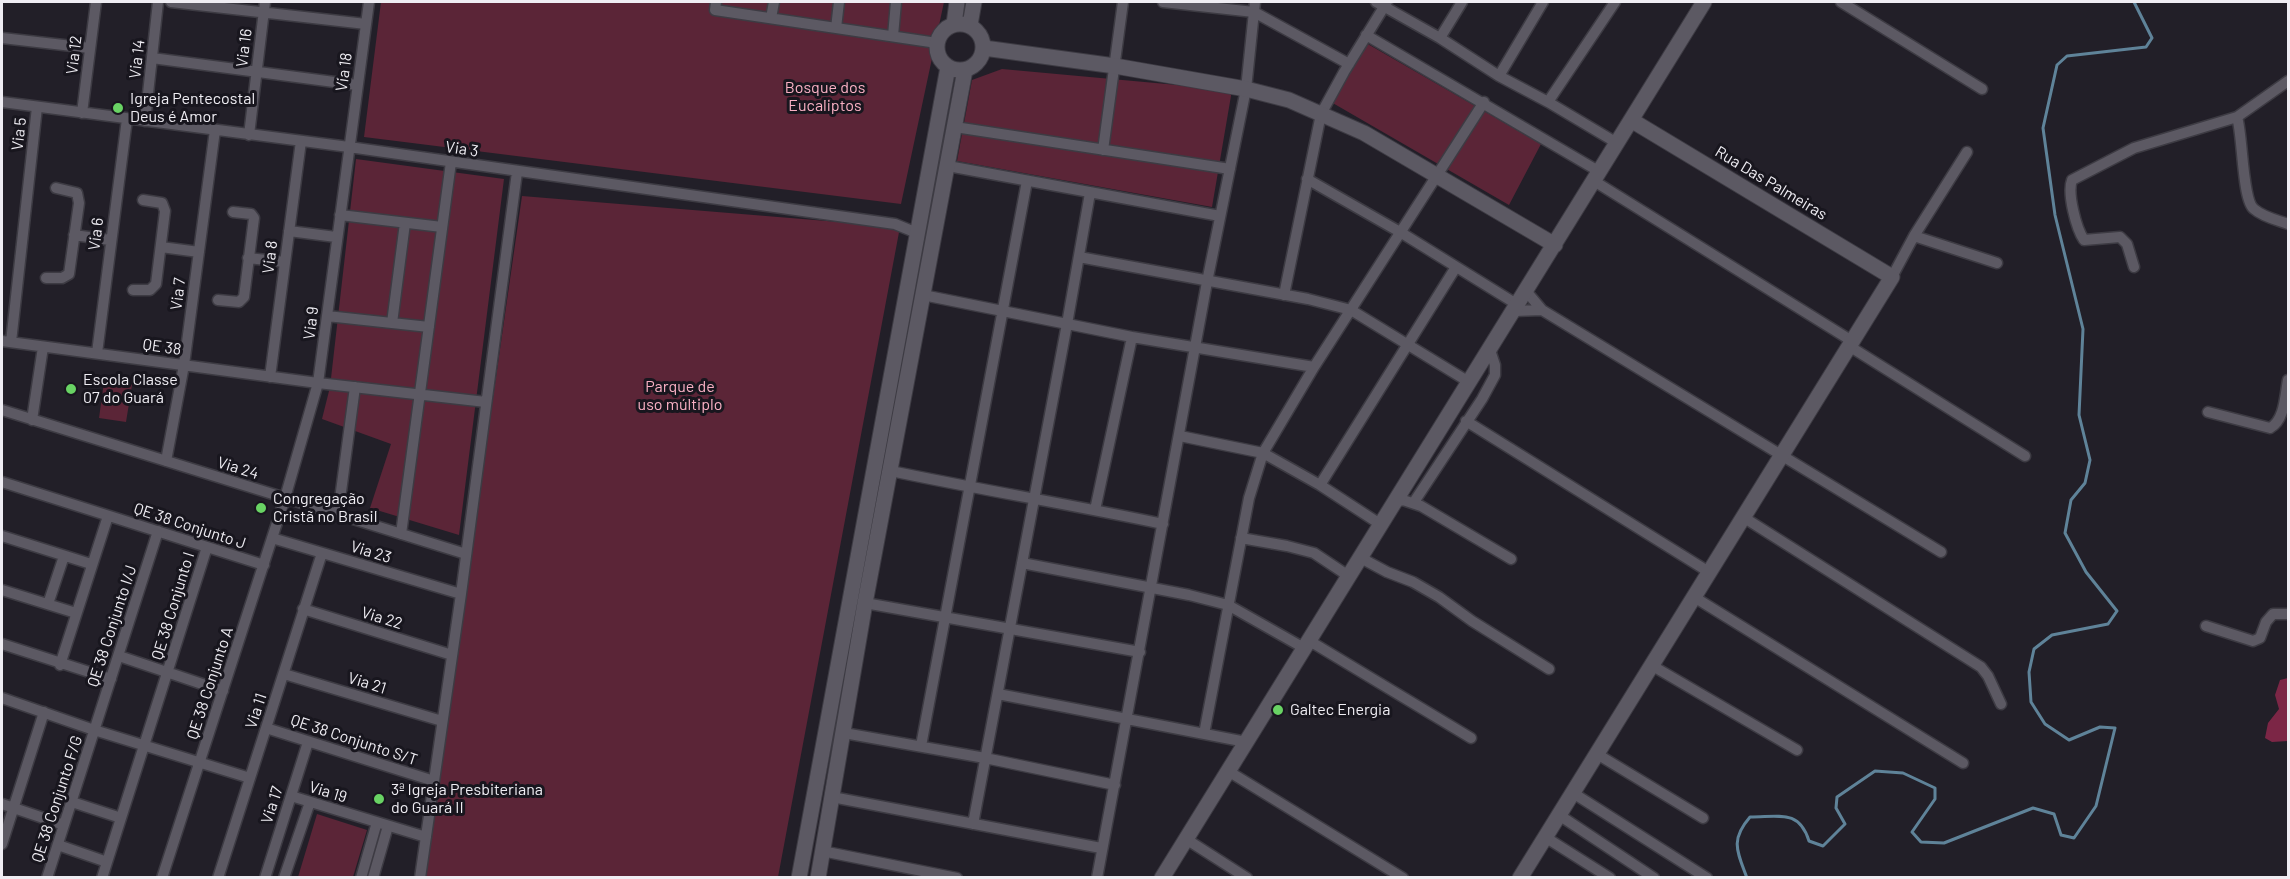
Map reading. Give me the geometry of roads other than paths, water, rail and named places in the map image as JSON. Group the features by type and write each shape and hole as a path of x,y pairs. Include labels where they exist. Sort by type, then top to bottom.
{"street":[{"name":"Via 12","path":"82,113 96,2"},
{"name":"Via 14","path":"145,121 158,2"},
{"path":"171,2 265,7 366,24"},
{"name":"Via 18","path":"349,147 369,2"},
{"path":"716,2 715,10 937,43"},
{"path":"771,18 774,2"},
{"path":"836,28 839,2"},
{"path":"893,36 896,2"},
{"path":"954,24 957,2"},
{"path":"970,26 974,2"},
{"path":"1103,150 1123,2"},
{"path":"1163,2 1254,7 1349,64"},
{"path":"1440,38 1462,2"},
{"path":"1499,76 1543,2"},
{"path":"1548,102 1615,2"},
{"path":"1162,878 1347,575 1490,350 1704,2"},
{"path":"1841,2 1982,89"},
{"path":"1284,294 1322,114 1383,3 1499,76 1617,143"},
{"name":"Via 16","path":"249,135 265,7"},
{"path":"1096,878 1140,652 1207,282 1246,89 1254,7"},
{"path":"962,23 970,26 980,34 984,48 977,63 965,70 948,67 939,57 937,43 942,32 954,24 962,23"},
{"path":"1366,35 1484,102 2025,456"},
{"path":"2,38 90,48"},
{"path":"984,48 1115,66 1246,89 1289,100 1364,133 1555,245"},
{"path":"152,58 357,85"},
{"path":"818,878 865,603 891,471 917,233 948,67"},
{"path":"799,878 900,377 923,295 965,70"},
{"path":"2134,267 2127,243 2120,237 2084,240 2077,225 2072,201 2070,189 2072,180 2134,148 2237,117 2289,81"},
{"name":"Via 3","path":"2,102 349,147 895,224 917,233"},
{"path":"1204,734 1249,498 1263,453 1314,367 1484,102"},
{"name":"Via 5","path":"6,342 37,107"},
{"path":"2237,117 2242,136 2248,201 2254,210 2289,224"},
{"name":"Via 6","path":"97,353 127,119"},
{"name":"Rua Das Palmeiras","path":"1631,120 1892,277"},
{"path":"955,127 1230,169"},
{"name":"Via 7","path":"166,461 184,365 215,130"},
{"name":"Via 8","path":"270,377 301,141"},
{"name":"Via 9","path":"285,498 318,383 349,147"},
{"path":"1520,878 1851,344 1914,236 1967,152"},
{"path":"401,534 451,162"},
{"path":"948,166 1220,216"},
{"path":"420,878 461,594 517,172"},
{"path":"1307,179 1400,232 1516,308 1542,310"},
{"path":"921,747 1027,181"},
{"path":"46,278 62,278 69,274 79,195 74,191 56,188"},
{"path":"973,824 1067,324 1089,193"},
{"path":"133,290 147,291 154,287 158,279 164,205 159,202 142,200"},
{"path":"218,300 237,302 243,299 253,216 233,212"},
{"path":"340,215 442,227"},
{"path":"392,323 405,223"},
{"path":"289,231 336,237"},
{"path":"74,235 110,240"},
{"path":"1914,236 1997,263"},
{"path":"161,247 199,252"},
{"path":"1079,257 1207,282 1284,294 1352,310 1469,382"},
{"path":"248,258 285,262"},
{"path":"1320,485 1456,267"},
{"path":"1526,291 1542,310 1941,552"},
{"path":"923,295 1132,337 1314,367"},
{"path":"327,316 429,327"},
{"path":"1095,510 1132,337"},
{"name":"QE 38","path":"6,342 270,377 486,402"},
{"path":"32,420 44,347"},
{"path":"1414,502 1482,399 1495,375 1495,365 1490,350"},
{"path":"2208,412 2270,428 2281,415 2289,380"},
{"path":"338,514 355,387"},
{"name":"Via 24","path":"2,410 466,554"},
{"path":"1466,421 1709,572"},
{"path":"1180,436 1263,453 1320,485 1380,524"},
{"path":"891,471 1034,497 1163,524"},
{"name":"QE 38 Conjunto J","path":"2,482 264,565"},
{"name":"QE 38 Conjunto A","path":"162,878 285,498"},
{"path":"1394,502 1403,500 1414,502 1511,559"},
{"name":"QE 38 Conjunto J","path":"60,664 108,516"},
{"path":"1743,517 1981,666 2001,704"},
{"name":"QE 38 Conjunto I/J","path":"94,730 158,531"},
{"path":"2,536 91,564"},
{"name":"Via 23","path":"272,538 461,594"},
{"path":"1241,538 1287,546 1314,554 1347,575"},
{"name":"QE 38 Conjunto I","path":"102,878 207,547"},
{"name":"Via 11","path":"218,878 322,553"},
{"path":"48,604 64,556"},
{"path":"1359,557 1439,597 1472,621 1549,669"},
{"path":"1022,563 1228,605 1306,644 1471,738"},
{"path":"2,590 76,613"},
{"path":"1694,597 1964,763"},
{"path":"865,603 1140,652"},
{"name":"Via 22","path":"303,609 452,655"},
{"path":"2206,626 2253,641 2260,638 2266,622 2273,614 2289,614"},
{"path":"2,644 111,679"},
{"name":"QE 38 Conjunto I","path":"119,656 223,691"},
{"path":"1651,665 1797,750"},
{"name":"Via 21","path":"284,674 442,721"},
{"path":"998,694 1246,742"},
{"path":"2,698 94,730 250,778"},
{"path":"2,844 44,712"},
{"name":"QE 38 Conjunto S/T","path":"266,728 434,781"},
{"name":"QE 38 Conjunto F/G","path":"47,878 94,730"},
{"path":"844,733 985,758 1114,785"},
{"name":"Via 17","path":"265,878 308,742"},
{"path":"1597,754 1703,818"},
{"path":"1228,771 1403,878"},
{"path":"1573,793 1707,878"},
{"name":"Via 19","path":"291,796 426,837"},
{"path":"832,797 1101,848"},
{"path":"72,802 121,818"},
{"path":"284,878 310,802"},
{"path":"2,804 64,825"},
{"path":"1559,815 1654,878"},
{"path":"361,878 377,822"},
{"path":"373,878 388,826"},
{"path":"1545,837 1610,878"},
{"path":"1186,839 1247,878"},
{"path":"58,845 107,862"},
{"path":"822,851 957,878"}],"waterway":[{"path":"1747,878 1737,846 1740,832 1750,817 1779,816 1794,819 1805,831 1809,841 1823,846 1845,824 1836,808 1837,797 1875,771 1903,773 1935,788 1935,799 1912,832 1921,842 1944,843 2033,808 2054,814 2061,835 2074,838 2096,806 2115,728 2100,727 2069,740 2045,724 2031,702 2029,672 2034,649 2052,635 2108,624 2117,611 2086,572 2065,533 2071,500 2085,483 2090,460 2079,415 2083,329 2055,215 2043,128 2057,65 2067,56 2146,47 2152,38 2134,2"}],"place":[{"name":"Igreja Pentecostal Deus é Amor","path":"118,108"},
{"name":"Escola Classe 07 do Guará","path":"71,389"},
{"name":"Congregação Cristã no Brasil","path":"261,508"},
{"name":"Galtec Energia","path":"1278,710"},
{"name":"3ª Igreja Presbiteriana do Guará II","path":"379,799"}],"park label":[{"name":"Bosque dos Eucaliptos","path":"825,97"},
{"name":"Parque de uso múltiplo","path":"680,396"}]}
